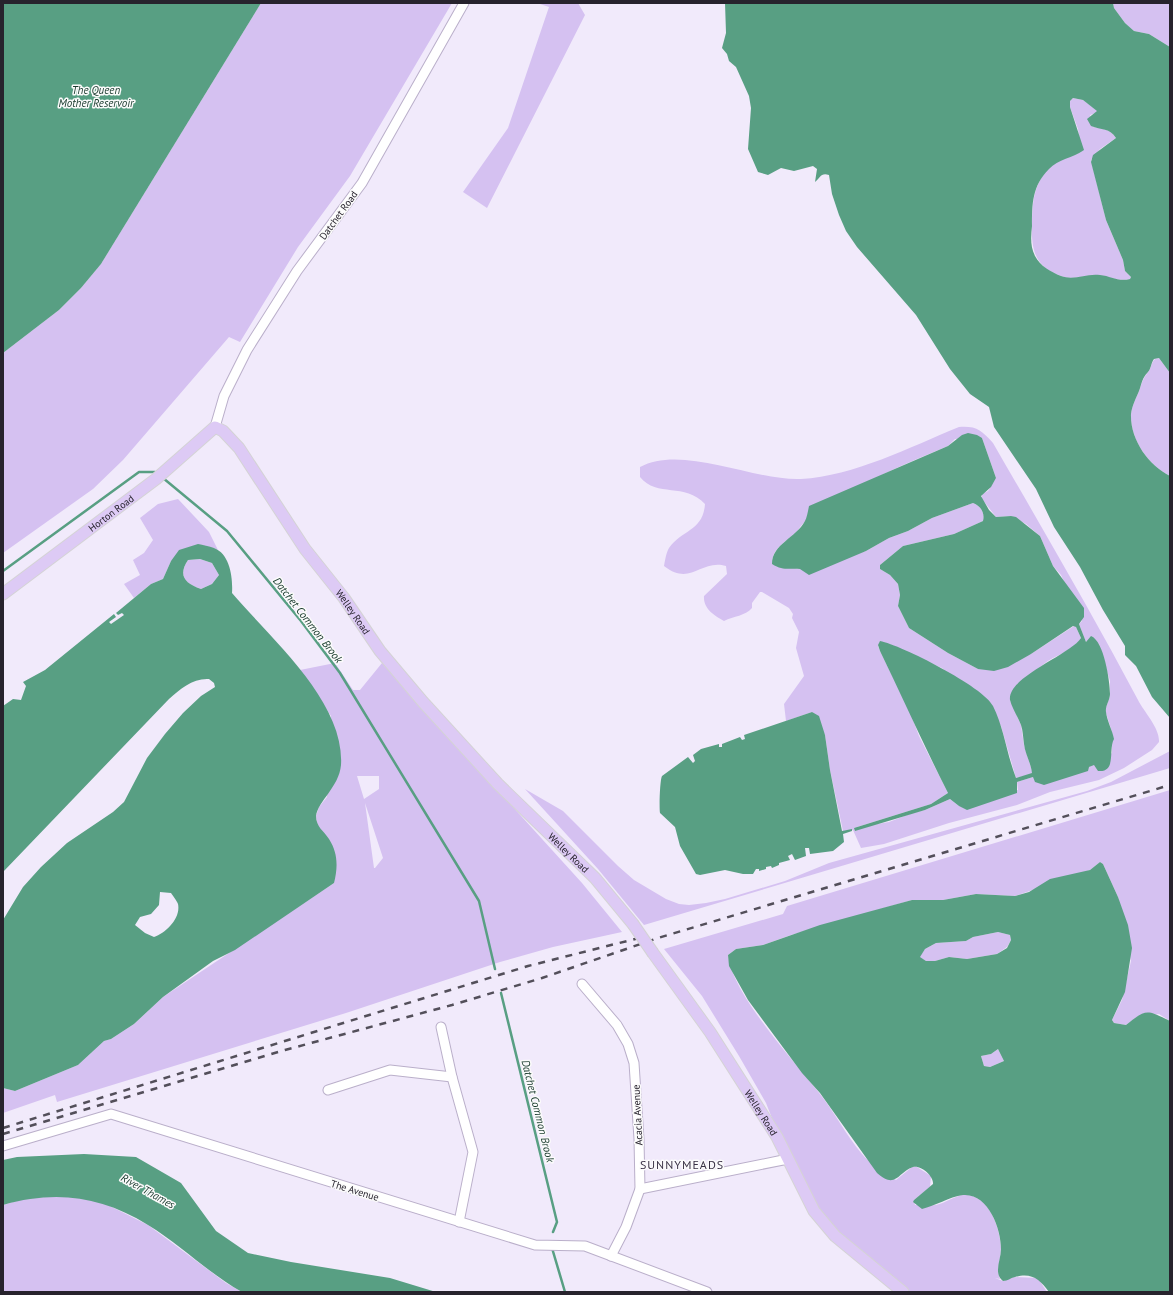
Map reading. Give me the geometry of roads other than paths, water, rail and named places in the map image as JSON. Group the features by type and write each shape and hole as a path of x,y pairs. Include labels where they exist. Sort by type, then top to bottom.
{"main road":[{"name":"Horton Road","path":"3,594 160,476 215,427"},
{"name":"Welley Road","path":"215,427 224,431 239,448 305,550 344,598 380,651 423,702 498,784 595,878 632,924 738,1075 778,1137 814,1211 835,1236 903,1292"}],"street":[{"name":"Datchet Road","path":"215,427 224,396 247,350 297,271 362,183 464,3"},
{"name":"Acacia Avenue","path":"582,984 617,1025 628,1044 634,1063 639,1139 640,1189 626,1227 611,1256"},
{"path":"441,1027 452,1077 473,1152 459,1222"},
{"path":"328,1090 390,1070 452,1077"},
{"name":"The Avenue","path":"3,1146 111,1114 535,1245 585,1246 707,1292"},
{"path":"640,1189 788,1159"}],"water":[{"name":"The Queen Mother Reservoir","path":"3,3 261,3 101,264 81,288 59,310 3,353"},
{"path":"725,3 1113,3 1114,8 1125,23 1134,31 1149,34 1170,47 1170,373 1159,358 1154,359 1149,371 1144,376 1133,405 1131,423 1137,442 1142,450 1154,465 1170,476 1170,718 1152,697 1136,666 1125,655 1125,646 1103,610 1080,567 1054,527 1036,489 994,427 989,407 970,394 950,369 916,315 857,247 846,231 832,194 829,175 822,175 815,182 817,169 813,166 794,171 781,168 768,175 758,172 748,149 751,108 749,96 736,67 729,61 727,54 722,48 726,33","holes":["1073,98 1083,100 1097,111 1087,119 1091,126 1111,132 1116,138 1093,155 1091,162 1106,220 1123,260 1125,271 1131,277 1130,279 1122,280 1095,275 1071,278 1061,276 1043,266 1035,256 1032,248 1031,237 1033,203 1039,182 1043,175 1053,166 1084,150 1070,107 1070,101"]},
{"path":"968,433 982,438 996,478 991,487 981,496 989,510 996,517 1016,517 1040,536 1053,566 1084,608 1084,617 1079,624 1086,642 1091,636 1096,639 1103,653 1109,680 1110,694 1106,712 1114,739 1112,743 1110,764 1104,771 1098,771 1094,765 1089,767 1088,771 1044,785 1035,782 1033,777 1017,782 1017,793 967,810 950,799 925,810 855,831 854,828 931,804 948,793 880,651 878,645 880,641 891,644 923,658 959,678 986,698 993,706 997,714 1016,778 1032,773 1025,748 1021,725 1010,700 1012,691 1018,683 1028,675 1065,652 1075,645 1081,638 1076,627 1073,626 1031,654 1008,667 994,671 978,669 948,653 909,628 898,606 900,595 898,584 890,575 880,569 880,565 903,546 954,534 983,521 982,510 973,503 932,518 908,531 889,538 866,551 809,575 800,569 783,568 772,564 776,551 801,527 805,521 809,506 948,446 962,435"},
{"path":"198,544 214,548 224,555 231,574 232,593 302,672 318,694 331,717 339,741 341,765 337,780 320,805 316,820 332,844 336,855 337,866 334,883 235,950 213,961 163,997 134,1024 111,1039 104,1041 78,1065 15,1091 3,1088 3,920 23,887 41,867 67,843 113,812 124,802 147,758 165,734 183,713 201,696 215,687 214,683 209,679 203,679 192,682 173,695 3,872 3,706 13,699 21,700 26,686 23,682 45,670 114,614 116,617 109,622 111,624 124,615 122,613 118,615 116,613 151,584 163,579 171,561 179,550","holes":["200,559 212,563 219,575 212,584 201,589 190,584 184,578 183,574 183,570 188,560","160,892 171,893 178,904 178,909 175,920 172,924 159,935 154,937 145,933 135,925 140,917 151,914 159,905"]},
{"path":"812,712 819,716 825,735 842,831 852,829 852,831 843,834 844,842 833,851 810,854 809,848 805,848 806,856 795,860 792,854 788,856 790,860 779,863 779,865 772,868 771,866 766,867 766,869 759,871 759,869 756,869 753,874 743,874 725,870 700,875 696,874 680,846 675,827 660,813 662,776 688,757 693,763 695,761 693,755 701,749 719,744 719,747 722,747 722,744 740,737 742,740 745,739 744,735"},
{"path":"1100,862 1103,864 1118,897 1128,925 1132,948 1125,992 1112,1020 1114,1023 1126,1025 1138,1016 1147,1012 1170,1021 1170,1292 1049,1292 1039,1280 1026,1275 1013,1277 1003,1281 998,1274 1001,1253 999,1231 996,1222 986,1206 972,1196 963,1195 922,1209 913,1202 933,1184 932,1178 927,1172 920,1168 913,1167 893,1180 883,1178 877,1173 820,1093 802,1073 748,1000 729,966 728,955 736,949 763,945 820,925 912,900 943,900 976,894 1015,896 1029,892 1050,879 1090,870","holes":["998,932 1010,935 1011,940 1007,948 997,954 967,959 949,957 935,961 926,961 920,957 925,949 936,943 966,941 973,937","998,1049 1004,1061 990,1067 984,1066 981,1056 991,1054"]},
{"name":"River Thames","path":"84,1154 136,1157 181,1183 216,1231 248,1253 291,1262 390,1278 436,1292 242,1292 148,1225 113,1208 78,1198 60,1197 23,1200 3,1205 3,1160 17,1157"}],"waterway":[{"name":"Datchet Common Brook","path":"3,571 139,472 155,472 157,474"},
{"name":"Datchet Common Brook","path":"163,478 227,531 301,621 340,673 479,901 495,969"},
{"name":"Datchet Common Brook","path":"501,993 557,1222 553,1232"},
{"name":"Datchet Common Brook","path":"552,1248 565,1292"}],"railway":[{"path":"3,1134 285,1050 452,1005 542,978 658,938 1170,785"},
{"path":"3,1128 528,966 643,937"}],"district":[{"name":"SUNNYMEADS","path":"682,1165"}]}
